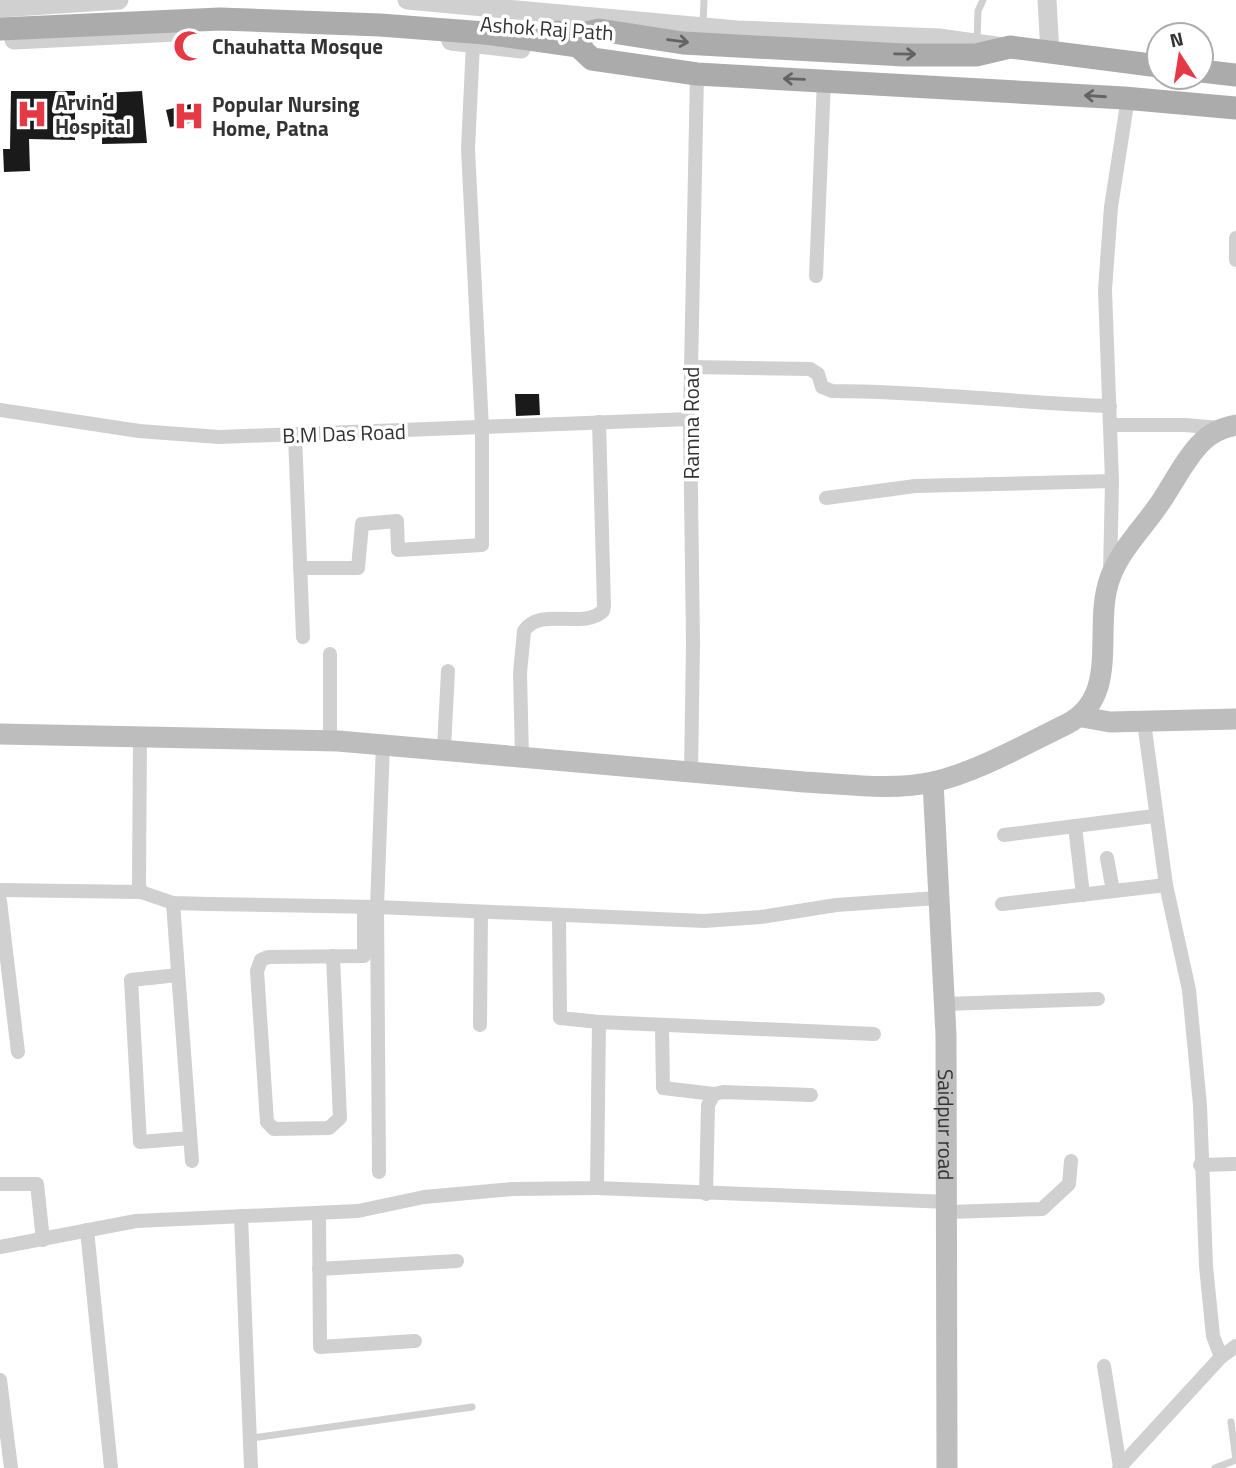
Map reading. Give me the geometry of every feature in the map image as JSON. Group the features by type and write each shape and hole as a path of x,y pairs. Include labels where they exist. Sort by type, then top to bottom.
{"main road":[{"name":"Ashok Raj Path","path":"0,20 218,8 298,8 405,15 578,35 599,30 683,43 904,55 1010,47 1050,53"},
{"name":"Ashok Raj Path","path":"0,29 220,19 380,25 485,33 578,46 592,60 697,74 1137,99 1236,108"},
{"path":"1050,53 1145,65"},
{"path":"1215,73 1236,75"},
{"path":"1137,99 1145,83"},
{"path":"0,734 140,734 330,741 444,748 691,773 854,785 933,782 963,772 1082,717 1093,704 1099,687 1104,604 1110,579 1123,554 1198,446 1228,426"},
{"path":"1082,717 1111,722 1236,719"},
{"name":"Saidpur road","path":"933,782 937,898 945,1004 949,1207 947,1468"}],"street":[{"path":"0,8 119,0"},
{"path":"407,0 514,4 703,27 939,38 976,49"},
{"path":"1047,0 1050,53"},
{"name":"Ashok Raj Path","path":"0,40 278,27 473,43 592,60"},
{"path":"300,568 358,568 362,524 397,521 398,550 482,545 482,428 468,149 473,43"},
{"name":"Ramna Road","path":"691,773 693,643 690,419 697,74"},
{"path":"816,276 824,80"},
{"path":"1110,579 1112,481 1105,290 1111,207 1137,99"},
{"path":"1236,238 1236,260"},
{"path":"691,367 810,369 818,374 822,387 832,391 902,391 957,395 989,401 1110,406"},
{"name":"B.M Das Road","path":"0,410 179,435 295,436 690,419"},
{"path":"522,757 520,673 524,631 535,621 594,617 599,615 604,606 599,422"},
{"path":"1110,425 1228,426"},
{"path":"295,436 303,637"},
{"path":"826,498 915,486 1112,481"},
{"path":"330,654 330,741"},
{"path":"444,748 447,671"},
{"path":"1144,722 1154,816 1189,990 1213,1336 1221,1357"},
{"path":"140,734 138,855 141,892"},
{"path":"333,956 340,1118 329,1128 274,1129 267,1122 257,971 261,960 333,956 364,956 383,744"},
{"path":"1004,835 1154,816"},
{"path":"1075,826 1083,895"},
{"path":"1107,858 1113,891"},
{"path":"1002,904 1166,885"},
{"path":"0,890 141,892 173,902 704,921 761,917 836,905 937,898"},
{"path":"0,901 6,1001 18,1052"},
{"path":"173,902 192,1161"},
{"path":"370,907 379,1172"},
{"path":"480,1025 481,913"},
{"path":"559,917 560,1018 662,1026 874,1034"},
{"path":"178,975 131,980 140,1142 190,1138"},
{"path":"945,1004 1098,999"},
{"path":"597,1188 599,1021"},
{"path":"662,1026 663,1088 714,1094 811,1095"},
{"path":"706,1194 708,1105 714,1094"},
{"path":"0,1247 136,1221 358,1212 437,1195 512,1189 597,1188 949,1207 1042,1209 1069,1184 1071,1161"},
{"path":"1200,1165 1236,1164"},
{"path":"0,1184 37,1184 43,1240"},
{"path":"318,1214 320,1348 415,1341"},
{"path":"241,1216 252,1438 251,1468"},
{"path":"87,1230 111,1468"},
{"path":"319,1269 457,1261"},
{"path":"1120,1467 1221,1357 1236,1346"},
{"path":"1104,1366 1120,1467"},
{"path":"0,1380 11,1468"}],"lane":[{"path":"703,27 704,0"},
{"path":"976,49 978,11 984,0"},
{"path":"252,1438 472,1407"},
{"path":"1215,1468 1236,1460 1231,1422"}],"building":[{"path":"11,91 75,91 75,140 29,139 30,171 4,172 3,149 10,149"},
{"path":"142,91 147,143 102,144 103,93"},
{"path":"195,103 199,121 170,127 166,110"},
{"path":"515,394 539,394 540,415 516,416"}],"place":[{"name":"Chauhatta Mosque","path":"189,46"},
{"name":"Arvind Hospital","path":"32,114"},
{"name":"Popular Nursing Home, Patna","path":"189,116"}]}
